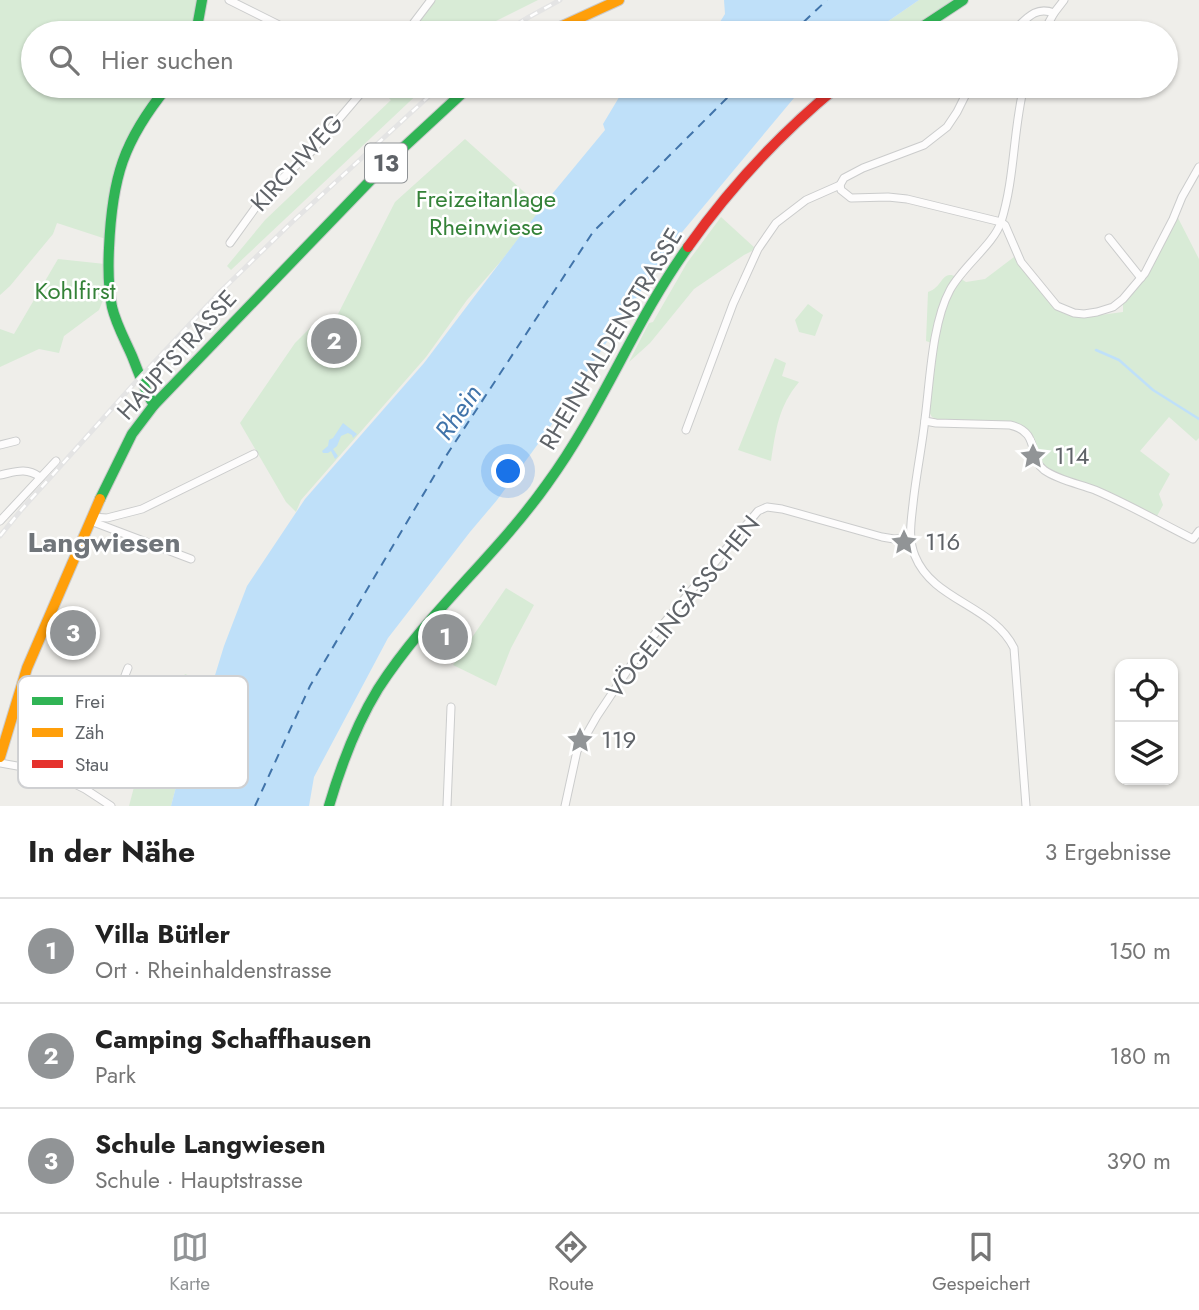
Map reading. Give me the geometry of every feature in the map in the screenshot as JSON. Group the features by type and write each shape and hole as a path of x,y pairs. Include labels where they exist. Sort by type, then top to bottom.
{"main road":[{"path":"198,21 202,0"},
{"path":"573,21 619,0"},
{"path":"931,21 963,0"},
{"path":"154,405 111,303 108,270 109,215 114,184 127,148 144,116 158,98"},
{"name":"HAUPTSTRASSE","path":"24,676 53,604 132,434 154,405 391,159 457,98"},
{"name":"RHEINHALDENSTRASSE","path":"329,806 350,744 387,677 533,503 566,458 599,403 641,321 689,245 748,172 786,132 824,98"},
{"name":"HAUPTSTRASSE","path":"0,757 18,696"}],"street":[{"path":"229,0 271,21"},
{"path":"416,21 431,0"},
{"path":"1050,21 1064,0"},
{"path":"1025,21 1037,10 1045,9 1054,13"},
{"name":"KIRCHWEG","path":"230,243 266,193 310,153 357,98"},
{"path":"686,430 733,304 758,249 776,223 806,200 840,185 844,178 854,172 924,145 947,127 964,98"},
{"path":"1021,98 1008,196 1001,222 996,233 960,275 941,309 916,474 910,538 916,559 937,587 992,622 1014,648 1026,806"},
{"path":"840,185 843,193 851,198 907,199 1001,222 1005,225 1021,262 1057,306 1084,314 1113,307 1141,278 1199,167"},
{"path":"1110,238 1141,278"},
{"path":"925,421 936,424 1020,427 1028,436 1041,468 1049,473 1096,491 1193,539 1199,531"},
{"path":"0,445 16,441"},
{"path":"92,517 107,518 142,509 254,454"},
{"path":"0,521 56,461"},
{"path":"0,475 26,470 40,477"},
{"name":"VÖGELINGÄSSCHEN","path":"565,806 577,751 597,716 654,635 758,511 767,508 782,509 882,537 910,538"},
{"path":"92,517 96,523 191,559"},
{"path":"124,676 128,668"},
{"path":"447,806 451,707"},
{"path":"0,763 18,766"},
{"path":"83,788 111,806"}],"green space":[{"name":"Kohlfirst","path":"0,0 199,0 196,21 21,21 21,98 153,98 123,144 109,198 106,239 57,223 53,234 0,295"},
{"path":"434,0 538,0 496,21 418,21"},
{"path":"919,0 956,0 925,21 888,21"},
{"path":"389,98 413,98 231,270 227,266 265,220 391,100"},
{"name":"Freizeitanlage Rheinwiese","path":"465,139 542,208 467,300 426,357 301,500 296,512 286,502 240,423 295,343 317,321 337,316 395,202"},
{"path":"1177,216 1199,259 1199,438 1196,441 1169,417 1140,451 1170,474 1159,494 1163,505 1156,518 1045,467 1030,435 1020,425 1012,422 941,421 932,417 928,410 937,345 926,341 928,292 947,275 966,282 985,279 1014,257 1060,311 1085,317 1123,312 1123,300 1145,279"},
{"path":"721,217 756,249 694,289 650,343 629,362 649,323 653,322 687,263"},
{"name":"Kohlfirst","path":"58,259 105,264 106,293 99,310 64,336 59,353 39,349 0,367 0,329 14,334"},
{"path":"808,304 823,315 815,336 799,332 795,320"},
{"path":"775,358 786,363 782,376 799,382 782,410 771,461 738,450"},
{"path":"506,588 534,605 511,648 496,686 453,665"},
{"path":"134,788 176,788 171,806 129,806"}],"water":[{"path":"724,0 919,0 888,21 721,21 725,14"},
{"name":"Rhein","path":"619,98 794,98 673,243 546,433 388,638 314,777 309,806 171,806 176,788 248,788 248,676 215,676 247,586 305,499 424,363 548,199 605,130 603,124"},
{"path":"343,423 357,434 353,438 348,433 341,436 333,449 338,456 335,459 331,451 322,451"}],"waterway":[{"path":"1096,350 1119,360 1153,390 1199,419"}],"ferry route":[{"path":"805,21 827,0"},
{"path":"255,806 310,686 446,456 593,232 727,98"}],"railway":[{"path":"522,21 560,0"},
{"path":"0,536 133,385 220,292 427,98"}],"traffic: fast":[{"path":"198,21 202,0"},
{"path":"931,21 963,0"},
{"path":"154,405 118,326 111,300 108,270 117,180 130,143 159,98"},
{"path":"100,499 132,434 154,405 391,159 457,98"},
{"path":"329,806 350,746 378,689 417,635 506,536 547,484 585,426 651,305 688,247"}],"traffic: slow":[{"path":"573,21 619,0"},
{"path":"25,676 100,499"},
{"path":"0,757 18,698"}],"traffic: jam":[{"path":"688,247 758,161 824,98"}],"place":[{"name":"Camping Schaffhausen","path":"334,341"},
{"name":"114","path":"1033,456"},
{"name":"116","path":"904,542"},
{"name":"Schule Langwiesen","path":"73,633"},
{"name":"Villa Bütler","path":"445,637"},
{"name":"119","path":"580,740"}],"district":[{"name":"Langwiesen","path":"104,542"}]}
